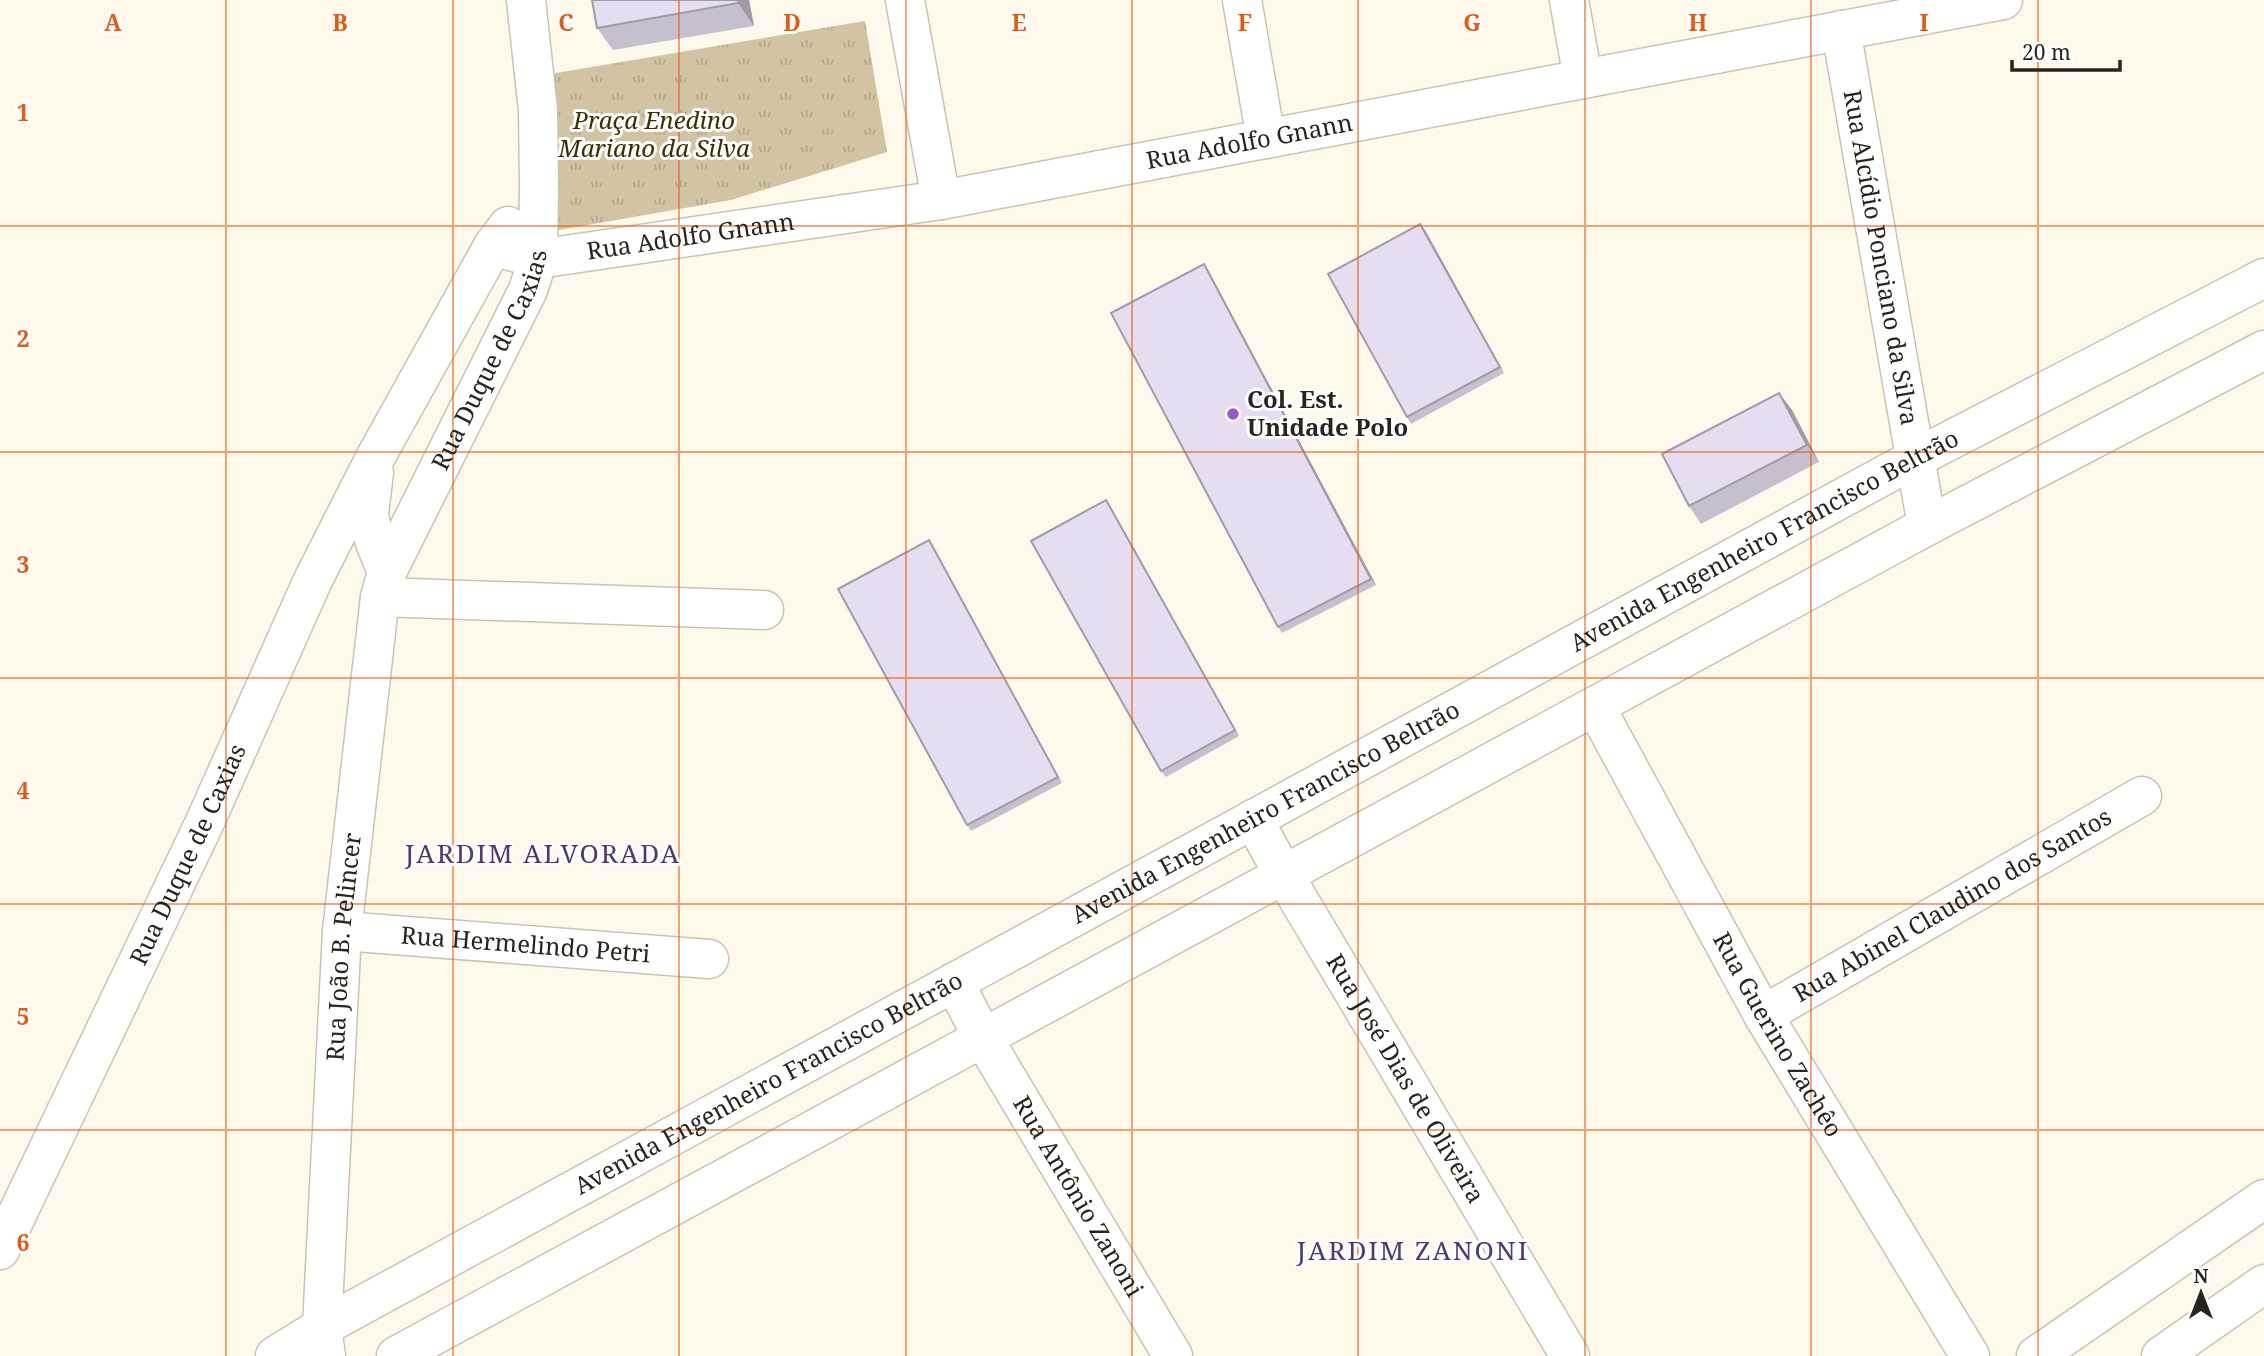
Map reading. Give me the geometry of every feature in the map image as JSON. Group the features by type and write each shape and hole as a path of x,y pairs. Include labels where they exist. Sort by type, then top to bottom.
{"street":[{"name":"Rua Duque de Caxias","path":"384,585 528,290 538,259 538,110 526,0"},
{"path":"905,0 941,200"},
{"path":"1242,0 1266,139"},
{"path":"1569,0 1583,79"},
{"name":"Rua Adolfo Gnann","path":"493,246 538,259 941,200 1841,30 1917,8 2003,0"},
{"name":"Rua Alcídio Ponciano da Silva","path":"1841,30 1927,526"},
{"name":"Rua Duque de Caxias","path":"0,1250 204,824 313,580 375,458 493,246 539,186"},
{"name":"Avenida Engenheiro Francisco Beltrão","path":"275,1356 324,1341 954,982 1914,459 2264,278"},
{"path":"396,1356 1927,526 2264,350"},
{"name":"Rua Duque de Caxias","path":"375,458 369,514 384,585"},
{"path":"384,585 764,610"},
{"name":"Rua João B. Pelincer","path":"324,1341 342,930 384,585"},
{"name":"Rua Guerino Zachêo","path":"1595,706 1763,1015 1970,1356"},
{"name":"Rua Abinel Claudino dos Santos","path":"1763,1015 2142,796"},
{"name":"Rua José Dias de Oliveira","path":"1253,819 1283,875 1570,1356"},
{"name":"Rua Hermelindo Petri","path":"342,930 709,959"},
{"name":"Rua Antônio Zanoni","path":"954,982 983,1038 1173,1356"},
{"path":"2036,1356 2264,1199"},
{"path":"2161,1356 2264,1284"}],"green space":[{"name":"Praça Enedino Mariano da Silva","path":"865,21 887,152 731,200 559,230 549,223 550,74"}],"building":[{"path":"592,0 738,0 738,3 597,28"},
{"path":"1420,224 1500,367 1407,417 1328,274"},
{"path":"1204,264 1371,579 1278,627 1111,313"},
{"path":"1779,393 1807,445 1689,506 1662,454"},
{"path":"1106,500 1235,730 1161,771 1031,541"},
{"path":"929,540 1058,777 967,825 838,589"}],"place":[{"name":"Col. Est. Unidade Polo","path":"1233,414"}],"district":[{"name":"JARDIM ALVORADA","path":"543,854"},
{"name":"JARDIM ZANONI","path":"1413,1251"}]}
